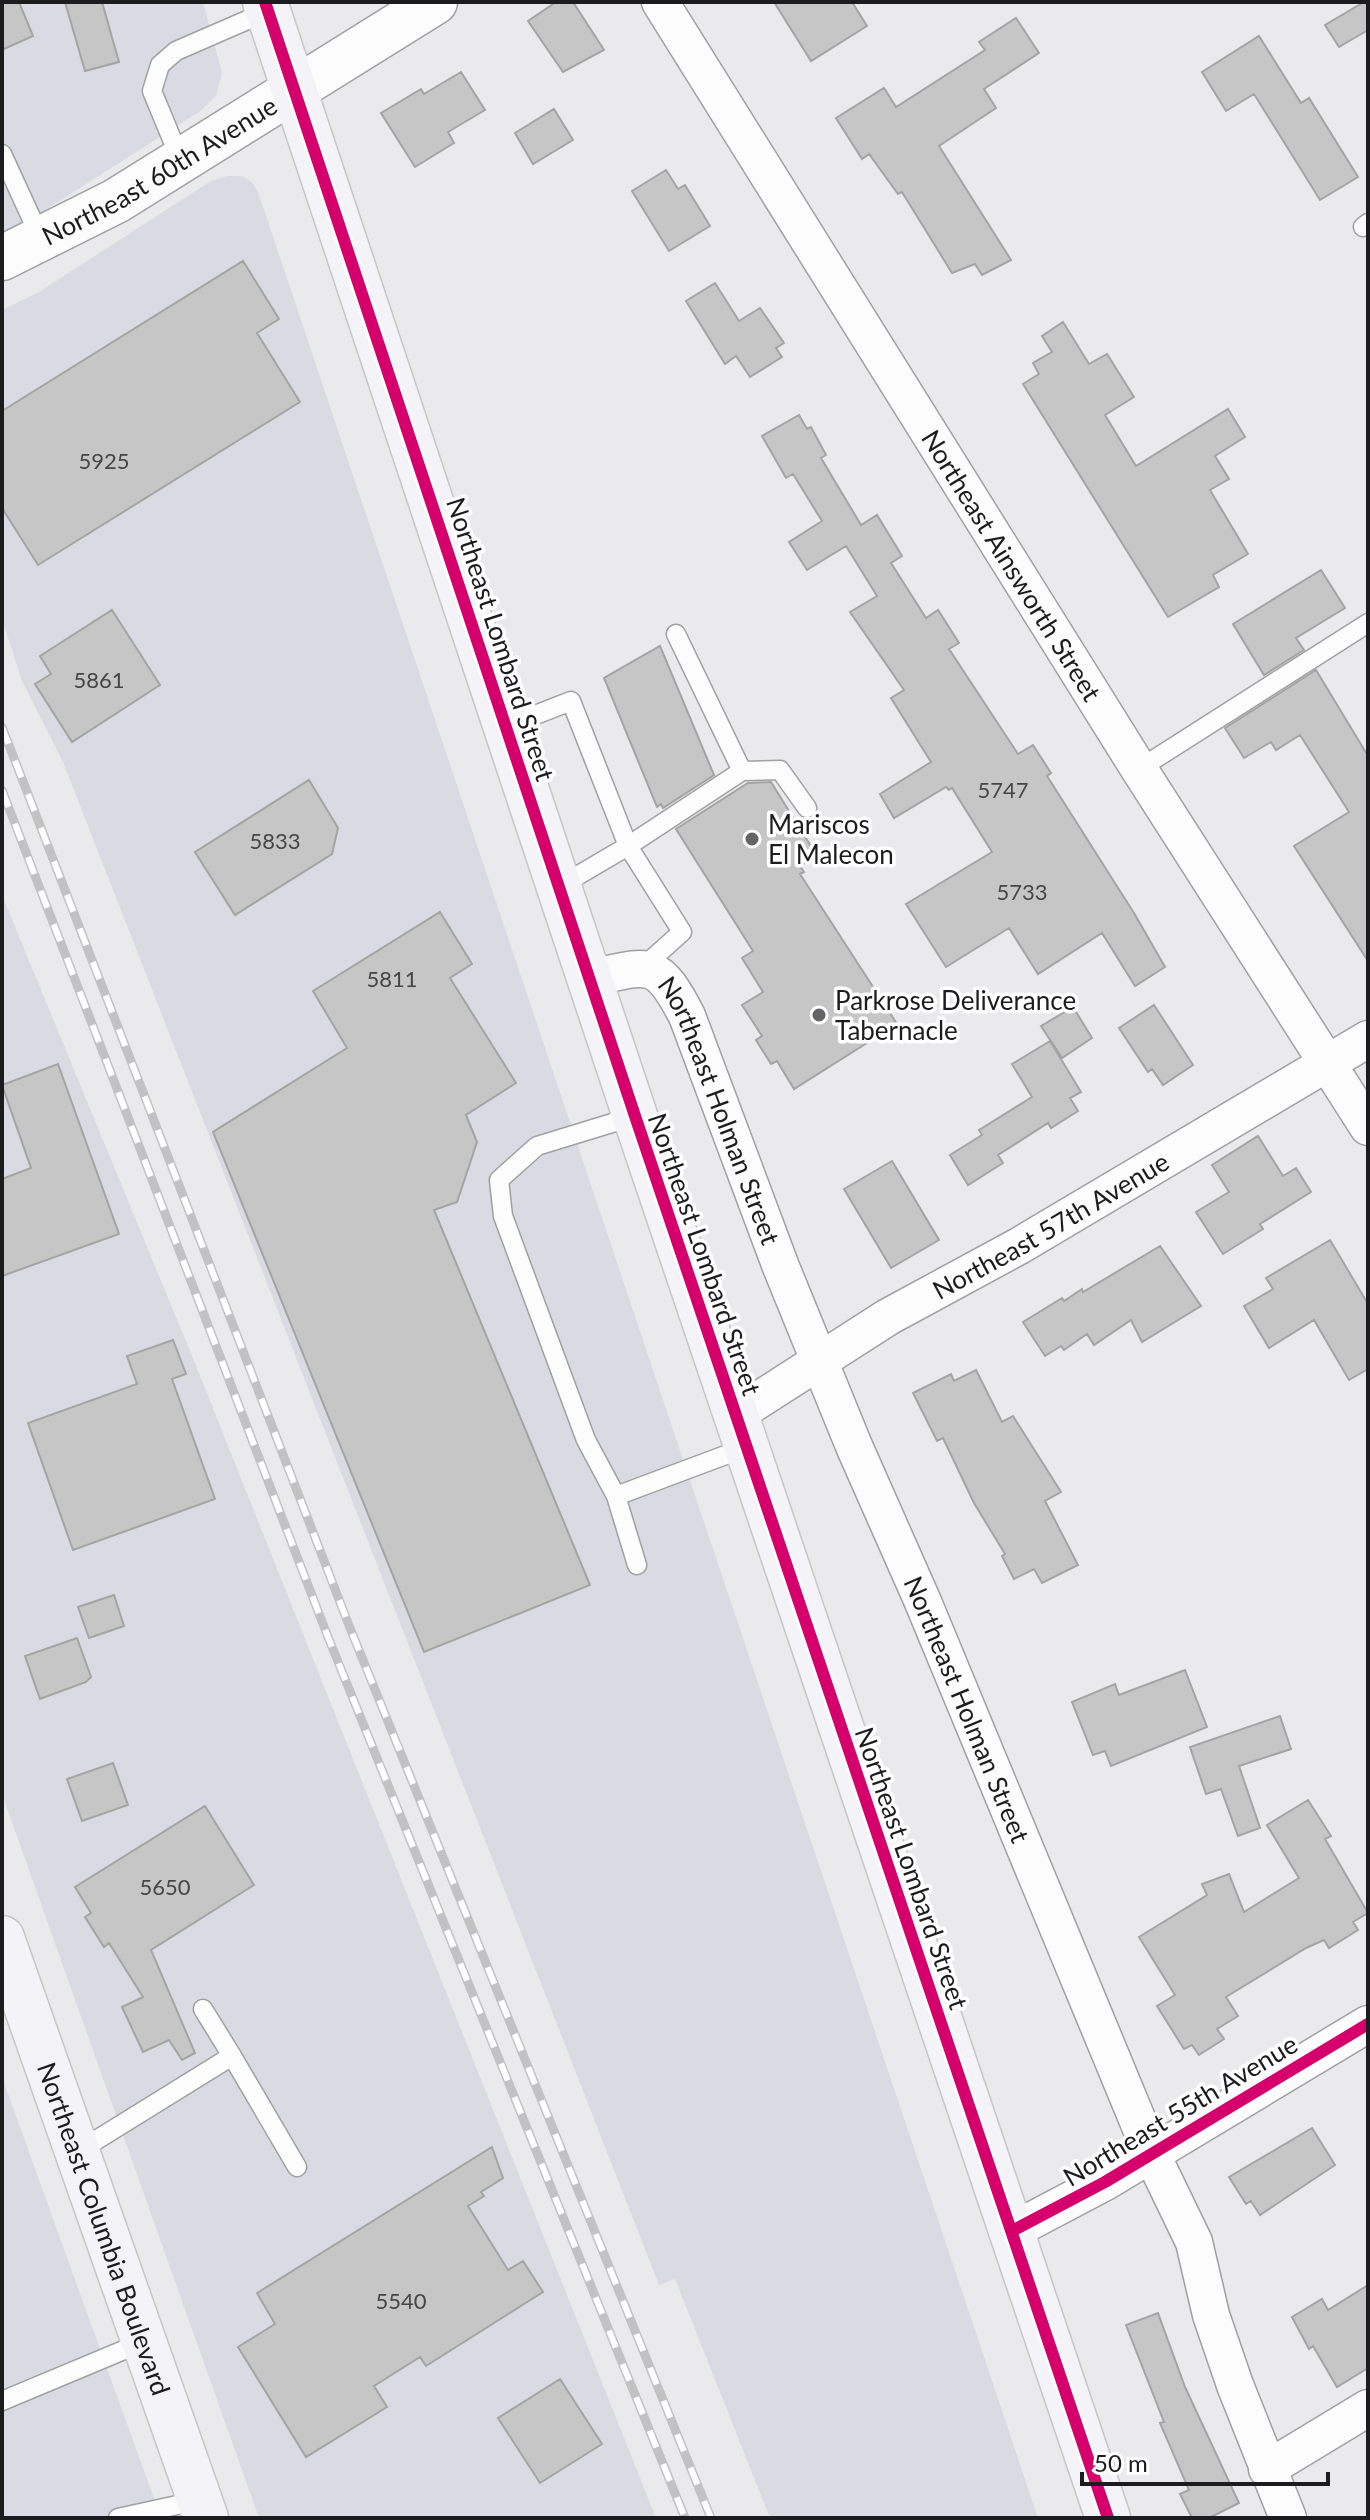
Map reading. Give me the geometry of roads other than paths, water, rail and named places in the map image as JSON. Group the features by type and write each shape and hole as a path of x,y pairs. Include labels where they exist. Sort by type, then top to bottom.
{"main road":[{"name":"Northeast Lombard Street","path":"266,6 635,1116 1108,2518"},
{"name":"Northeast Columbia Boulevard","path":"2,1938 203,2509"}],"street":[{"name":"Northeast 60th Avenue","path":"2,258 41,240 181,161 435,2"},
{"name":"Northeast Ainsworth Street","path":"660,2 1139,769 1368,1127"},
{"name":"Northeast Holman Street","path":"591,978 643,967 659,973 687,1016 781,1267 823,1362 854,1446 923,1602 1152,2155 1194,2242 1211,2315 1288,2518"},
{"name":"Northeast 57th Avenue","path":"742,1430 823,1362 888,1317 1019,1246 1368,1039"},
{"name":"Northeast 55th Avenue","path":"1012,2231 1152,2155 1368,2024"},
{"path":"1267,2469 1368,2408"}],"lane":[{"path":"181,161 152,91 160,65 176,51 266,6"},
{"path":"2,154 41,240"},
{"path":"1139,769 1368,623"},
{"path":"676,634 742,771"},
{"path":"507,726 571,701 628,846 682,932 643,967"},
{"path":"560,886 628,846 742,771 780,770 807,808"},
{"path":"635,1116 537,1146 499,1180 503,1216 580,1425 601,1474 616,1496 637,1565"},
{"path":"616,1496 742,1430"},
{"path":"203,2009 297,2167"},
{"path":"77,2152 232,2056"},
{"path":"2,2401 144,2342"},
{"path":"118,2518 203,2509"}],"railway":[{"path":"2,727 350,1628 711,2518"},
{"path":"2,790 328,1637 685,2518"}],"place":[{"name":"Mariscos El Malecon","path":"752,839"},
{"name":"Parkrose Deliverance Tabernacle","path":"819,1015"}]}
